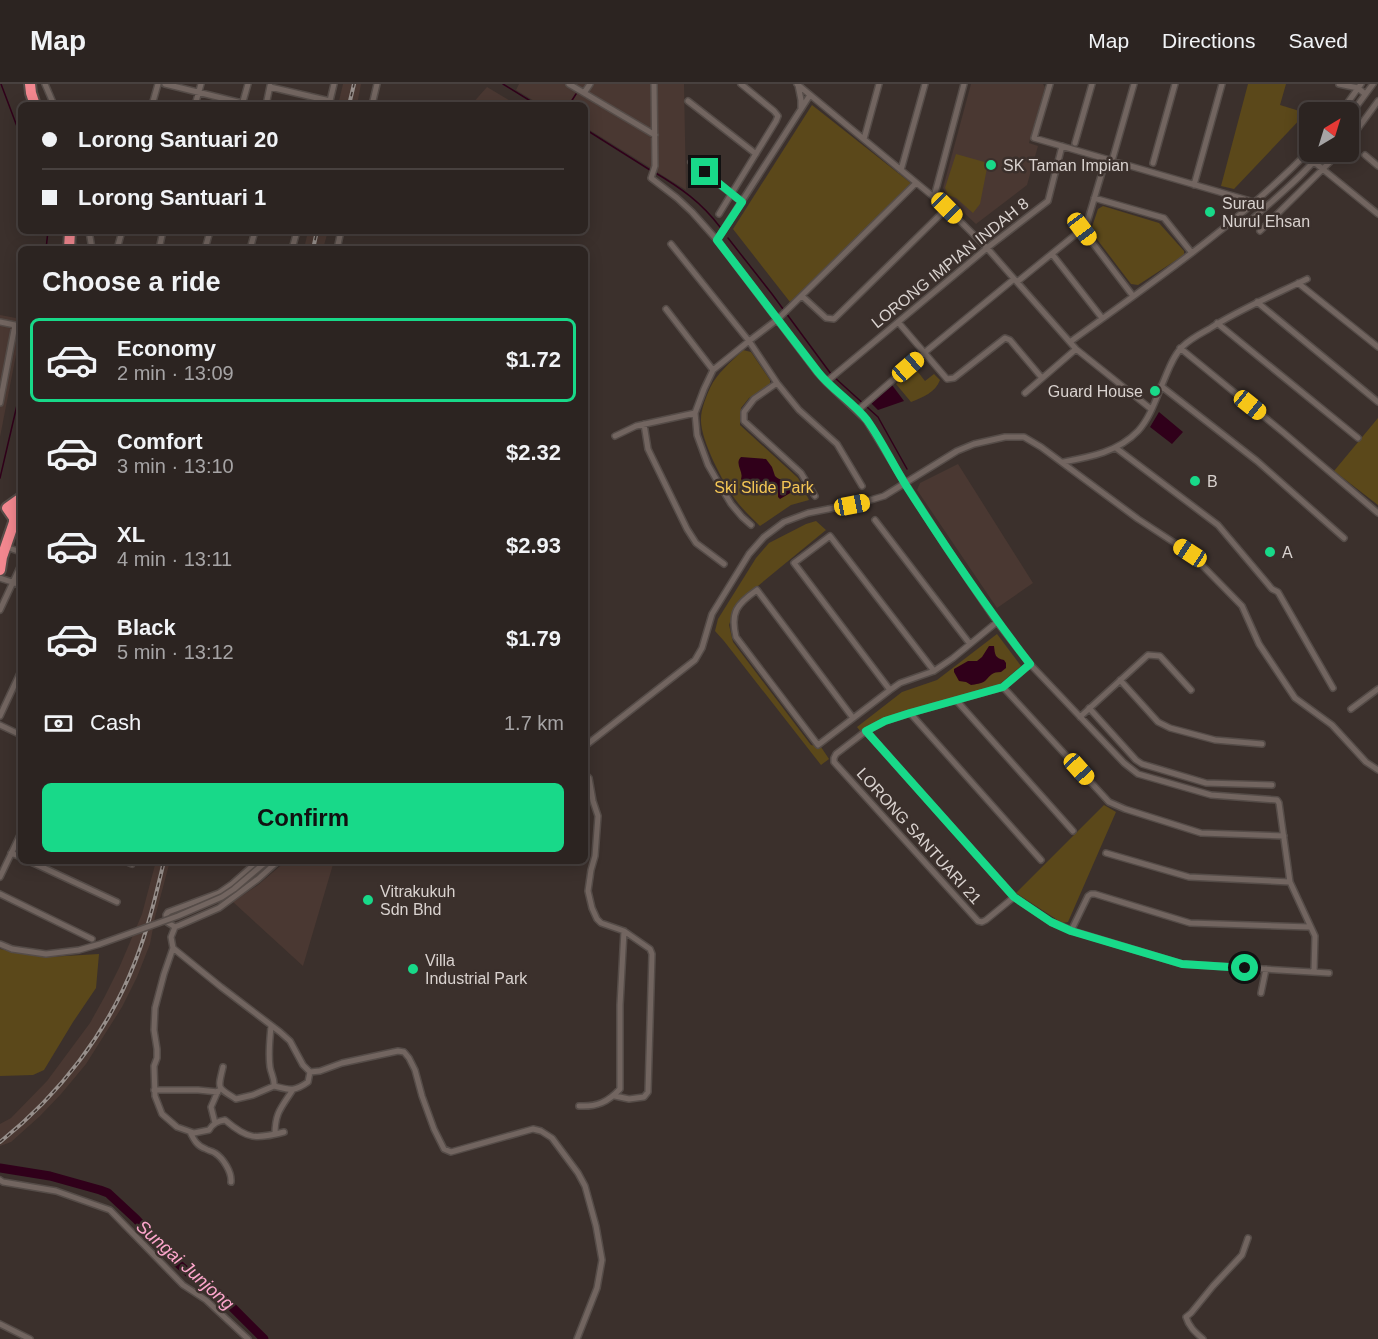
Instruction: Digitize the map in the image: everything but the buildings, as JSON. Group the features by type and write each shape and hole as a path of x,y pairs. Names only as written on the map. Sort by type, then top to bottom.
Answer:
{"highway":[{"path":"28,87 34,102"},
{"path":"0,570 17,550 18,525 14,518 15,507"},
{"path":"0,570 2,557 18,525"}],"street":[{"path":"45,84 53,102"},
{"path":"153,102 158,84"},
{"path":"165,84 236,102"},
{"path":"196,102 201,84"},
{"path":"244,102 248,84"},
{"path":"330,102 334,84"},
{"path":"373,102 377,84"},
{"path":"569,84 655,135"},
{"path":"584,93 590,84"},
{"path":"654,84 655,166 652,176 692,212 717,240 827,381 859,409 904,483 997,622 1030,664 1124,763 1138,774 1211,795 1277,800 1290,882 1315,936 1314,971"},
{"path":"719,214 778,116 741,84"},
{"path":"901,170 925,84"},
{"path":"934,198 964,84"},
{"path":"1050,84 1034,138 1254,202"},
{"path":"1075,143 1092,84"},
{"path":"1112,161 1134,84"},
{"path":"1153,163 1175,84"},
{"path":"1194,185 1222,84"},
{"path":"1339,84 1359,86 1365,94"},
{"path":"1359,102 1373,84"},
{"path":"267,102 271,85 327,102"},
{"path":"798,85 947,208 987,248 1076,349 1151,409"},
{"path":"798,85 801,110"},
{"path":"864,139 877,85"},
{"path":"1348,102 1359,86"},
{"path":"717,240 810,95"},
{"path":"688,101 756,154"},
{"path":"1359,127 1378,101"},
{"name":"LORONG IMPIAN INDAH 8","path":"827,381 987,248 1048,201 1062,146"},
{"path":"1365,155 1378,165"},
{"path":"1070,342 1192,254 1241,214 1299,160"},
{"path":"691,162 742,202"},
{"path":"1249,222 1314,162 1378,214"},
{"path":"1260,231 1330,162"},
{"path":"859,409 924,353 1086,226 1103,169"},
{"path":"751,525 731,504 708,465 697,435 695,413 704,388 713,370 748,340 778,319 916,183"},
{"path":"1094,198 1164,218 1192,254"},
{"path":"802,296 826,318 834,320 947,208"},
{"path":"1082,229 1133,296"},
{"path":"671,244 748,340 777,383 799,410 837,444 862,486"},
{"path":"1052,254 1102,318"},
{"path":"1063,462 1116,448 1139,430 1151,409 1168,369 1180,348 1190,340 1257,302 1307,279"},
{"path":"1298,283 1378,347"},
{"path":"1257,302 1378,402"},
{"path":"666,309 713,370"},
{"path":"770,309 770,325"},
{"path":"0,322 15,325 0,403"},
{"path":"898,322 947,379 954,378 1005,338 1010,340 1042,378"},
{"path":"1217,323 1358,438"},
{"path":"770,325 776,324 786,329"},
{"path":"1180,348 1378,513"},
{"path":"1025,393 1076,349"},
{"path":"777,383 754,399 744,412 744,421 801,473 815,496"},
{"path":"1161,386 1257,461 1344,538"},
{"path":"615,436 627,429 644,424 695,413"},
{"path":"644,424 648,449 687,529 696,543 723,564"},
{"path":"588,744 695,660 702,648 712,614 749,554 764,537 783,522 808,513 884,496 957,451 974,444 1005,437 1024,437 1063,462 1138,519 1190,553 1242,606 1260,644 1295,698 1332,725 1366,762 1378,770"},
{"path":"1116,448 1218,525 1272,589 1278,592 1333,688"},
{"path":"875,520 970,644"},
{"path":"890,690 794,563 830,536 934,671"},
{"path":"0,610 18,571"},
{"path":"0,578 18,584"},
{"path":"854,718 757,590 745,599 735,610 733,624 736,637 818,745 854,718 890,690 900,683 934,671 997,622"},
{"path":"1080,717 1148,655 1160,656 1191,690"},
{"path":"1030,664 1003,687 885,721 866,731 1014,897 1051,922 1071,931 1182,964 1329,973"},
{"path":"1120,680 1158,722 1164,725 1215,740 1262,744"},
{"path":"0,716 18,683"},
{"path":"1003,687 1109,802 1201,833 1284,836"},
{"path":"1351,709 1378,689"},
{"path":"956,700 1073,831"},
{"path":"1089,708 1142,764 1206,783 1272,784"},
{"path":"910,713 1041,860"},
{"path":"0,725 18,734"},
{"name":"LORONG SANTUARI 21","path":"866,731 836,754 834,762 978,921 986,920 1014,897"},
{"path":"588,777 598,816 595,856 589,881 589,898 597,919 601,923 624,931 650,949 652,954 648,1092 645,1097 629,1099 615,1096"},
{"path":"0,877 18,839"},
{"path":"11,853 18,856"},
{"path":"1106,853 1189,877 1290,882"},
{"path":"35,864 117,902"},
{"path":"175,927 166,922 168,912 219,893 255,864"},
{"path":"0,944 12,949 46,954 79,950 178,916 222,897 263,864"},
{"path":"275,864 219,908 175,927 171,937 173,948 155,1008 154,1030 157,1058 154,1066 154,1090 162,1114 177,1127 190,1132 209,1130 215,1123 225,1120 238,1131 255,1137 285,1132"},
{"path":"0,894 92,939"},
{"path":"1071,931 1090,894 1190,922 1310,927"},
{"path":"579,1106 590,1107 602,1104 615,1096 620,1089 620,1005 624,931"},
{"path":"173,948 290,1041 303,1065 310,1072"},
{"path":"1262,993 1266,969"},
{"path":"271,1026 269,1055 274,1086"},
{"path":"310,1072 398,1051 404,1052 415,1070 434,1129 444,1149 451,1152 533,1129 552,1138 585,1186 602,1260 597,1288 577,1339"},
{"path":"215,1123 211,1107 219,1090 223,1067"},
{"path":"154,1090 219,1090 236,1099 274,1086 292,1091 299,1089 308,1083 310,1072"},
{"path":"275,1134 275,1120 292,1091"},
{"path":"190,1132 194,1142 214,1152 224,1163 232,1174 231,1182"},
{"path":"0,1180 56,1191 110,1210 183,1285 206,1300 248,1339"},
{"path":"1203,1339 1188,1323 1186,1317 1242,1255 1248,1238"},
{"path":"0,1324 30,1339"}],"shaded area":[{"path":"343,84 361,84 358,102 339,102"},
{"path":"519,84 684,84 686,190 588,129 588,102 536,102 516,90"},
{"name":"SK Taman Impian","path":"971,84 1043,84 1045,87 1029,143 1038,146 1027,185 976,224 953,206 952,202 944,199 947,196 943,188"},
{"path":"487,87 512,102 474,102"},
{"path":"307,234 327,234 324,246 305,246"},
{"path":"0,315 18,318 18,344 0,437"},
{"path":"892,385 904,401 878,410 871,403"},
{"path":"1159,412 1183,432 1172,444 1150,427"},
{"path":"741,457 766,459 775,476 794,483 794,490 780,499 778,487 769,484 763,485 756,493 746,492 739,465"},
{"path":"958,464 1033,583 997,608 917,490 920,483"},
{"path":"989,646 994,646 996,656 1004,660 1006,668 980,683 971,685 959,681 954,669 968,661 977,661"},
{"path":"155,864 169,864 150,944 122,1007 86,1064 61,1094 11,1142 0,1146 0,1124 11,1118 47,1081 90,1023 119,968 142,914"},
{"path":"282,864 333,864 303,966 233,902"}],"green space":[{"path":"1248,84 1286,84 1280,105 1299,111 1299,120 1234,189 1221,186"},
{"path":"812,105 912,184 790,302 733,229"},
{"path":"956,154 988,163 980,204 973,213 956,198 948,195 945,188"},
{"path":"1103,206 1159,223 1184,251 1184,255 1138,285 1131,284 1093,234 1092,227 1098,209"},
{"name":"Ski Slide Park","path":"743,350 751,352 770,380 770,385 749,398 741,408 740,425 798,478 809,500 791,505 760,526 738,503 724,483 704,438 701,419 705,399 713,383"},
{"path":"914,367 925,381 934,374 940,380 932,391 911,402 896,384"},
{"path":"1378,418 1378,505 1334,471"},
{"path":"816,521 826,530 736,604 729,625 733,642 811,745 821,747 829,759 821,765 715,631 718,619 756,558 769,543"},
{"path":"997,634 1021,666 1000,684 903,713 861,732 857,727 902,692 937,680"},
{"path":"1104,805 1116,812 1068,922 1062,923 1016,893"},
{"path":"0,949 49,957 99,954 96,988 44,1070 33,1075 0,1076"}],"waterway":[{"path":"1,84 18,129"},
{"path":"503,84 532,102"},
{"path":"571,102 576,94"},
{"path":"588,131 650,170"},
{"path":"654,172 690,196 720,227"},
{"path":"46,246 48,234"},
{"path":"728,238 831,374"},
{"path":"834,377 878,417 907,469"},
{"path":"0,478 18,401"},
{"name":"Sungai Junjong","path":"0,1168 50,1176 108,1193 174,1260 219,1294 264,1339"}],"railway":[{"path":"350,102 354,84"},
{"path":"314,246 316,234"},
{"path":"0,1142 22,1124 62,1083 80,1061 111,1013 140,950 163,864"}],"place":[{"name":"SK Taman Impian","path":"991,165"},
{"name":"Surau Nurul Ehsan","path":"1210,212"},
{"name":"Guard House","path":"1155,391"},
{"name":"B","path":"1195,481"},
{"name":"A","path":"1270,552"},
{"name":"Vitrakukuh Sdn Bhd","path":"368,900"},
{"name":"Villa Industrial Park","path":"413,969"}],"route":[{"path":"705,172 742,202 717,240 826,382 866,420 948,550 997,622 1030,664 1003,687 885,721 866,731 1014,897 1028,908 1071,931 1182,964 1245,968"}]}
